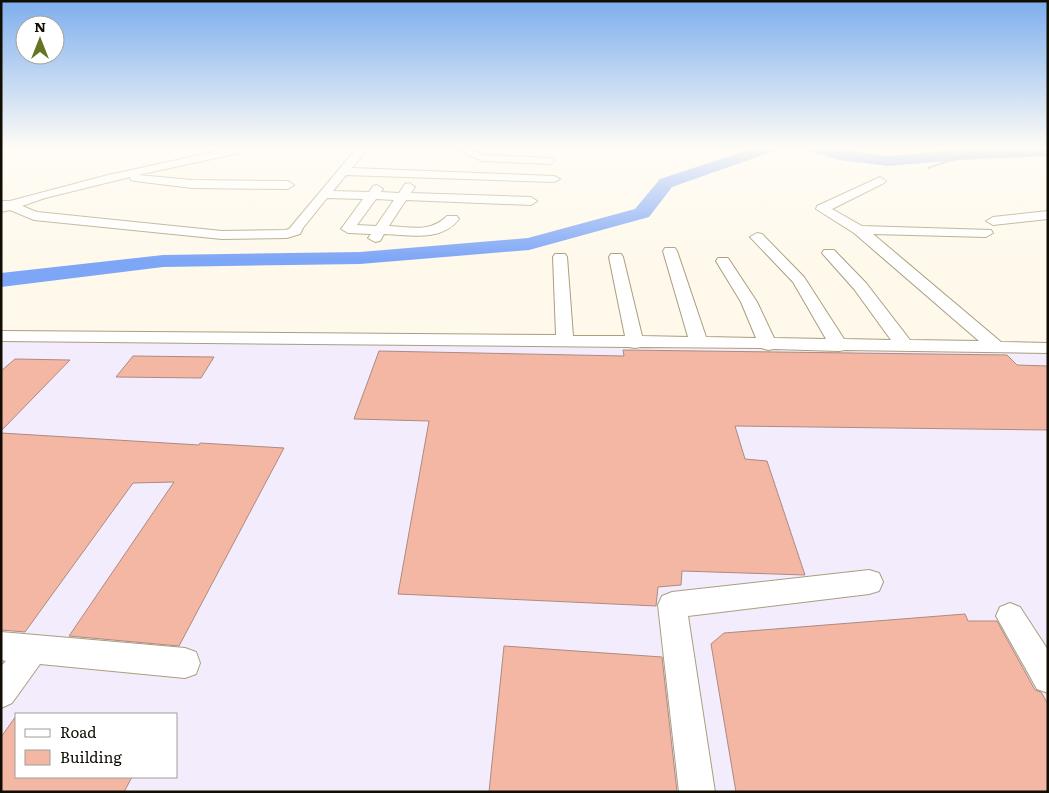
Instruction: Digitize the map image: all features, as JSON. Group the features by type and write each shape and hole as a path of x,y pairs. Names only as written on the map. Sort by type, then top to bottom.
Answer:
{"street":[{"path":"4,206 77,186"},
{"path":"4,206 34,216 222,236 263,236 293,232 330,186"},
{"path":"379,186 348,229 437,230 452,220"},
{"path":"373,242 410,186"},
{"path":"416,231 440,186"},
{"path":"467,200 472,186"},
{"path":"869,186 822,208 859,230 996,348"},
{"path":"324,194 403,197 437,193 467,200 531,201"},
{"path":"993,221 1048,216"},
{"path":"859,230 986,233"},
{"path":"758,237 799,280 839,346"},
{"path":"670,251 699,342"},
{"path":"830,253 860,286 904,346"},
{"path":"560,257 565,342"},
{"path":"616,257 635,343"},
{"path":"723,261 748,302 768,345"},
{"path":"1,336 635,343 699,342 768,345 1048,348"},
{"path":"697,792 672,605 869,582"},
{"path":"1010,616 1048,678"},
{"path":"1,646 184,663"},
{"path":"1,692 34,648"}],"shaded area":[{"path":"1,340 1048,353 1048,792 1,792"}],"building":[{"path":"623,350 1007,355 1017,365 1048,366 1048,430 735,426 745,459 767,461 805,575 682,571 681,585 658,587 656,606 398,594 429,421 354,419 379,351 624,356"},
{"path":"133,356 214,357 201,378 116,377"},
{"path":"15,359 70,360 1,431 1,371"},
{"path":"1,433 199,445 200,443 284,448 179,646 69,636 174,482 133,483 25,632 1,630"},
{"path":"965,614 968,621 997,621 1035,690 1041,692 1048,704 1048,792 736,792 711,644 724,633"},
{"path":"504,646 662,657 677,792 489,792"},
{"path":"15,717 15,778 131,778 124,792 1,792 1,737"}],"waterway":[{"path":"1,280 163,261 360,258 529,244 642,213 664,186"}]}
